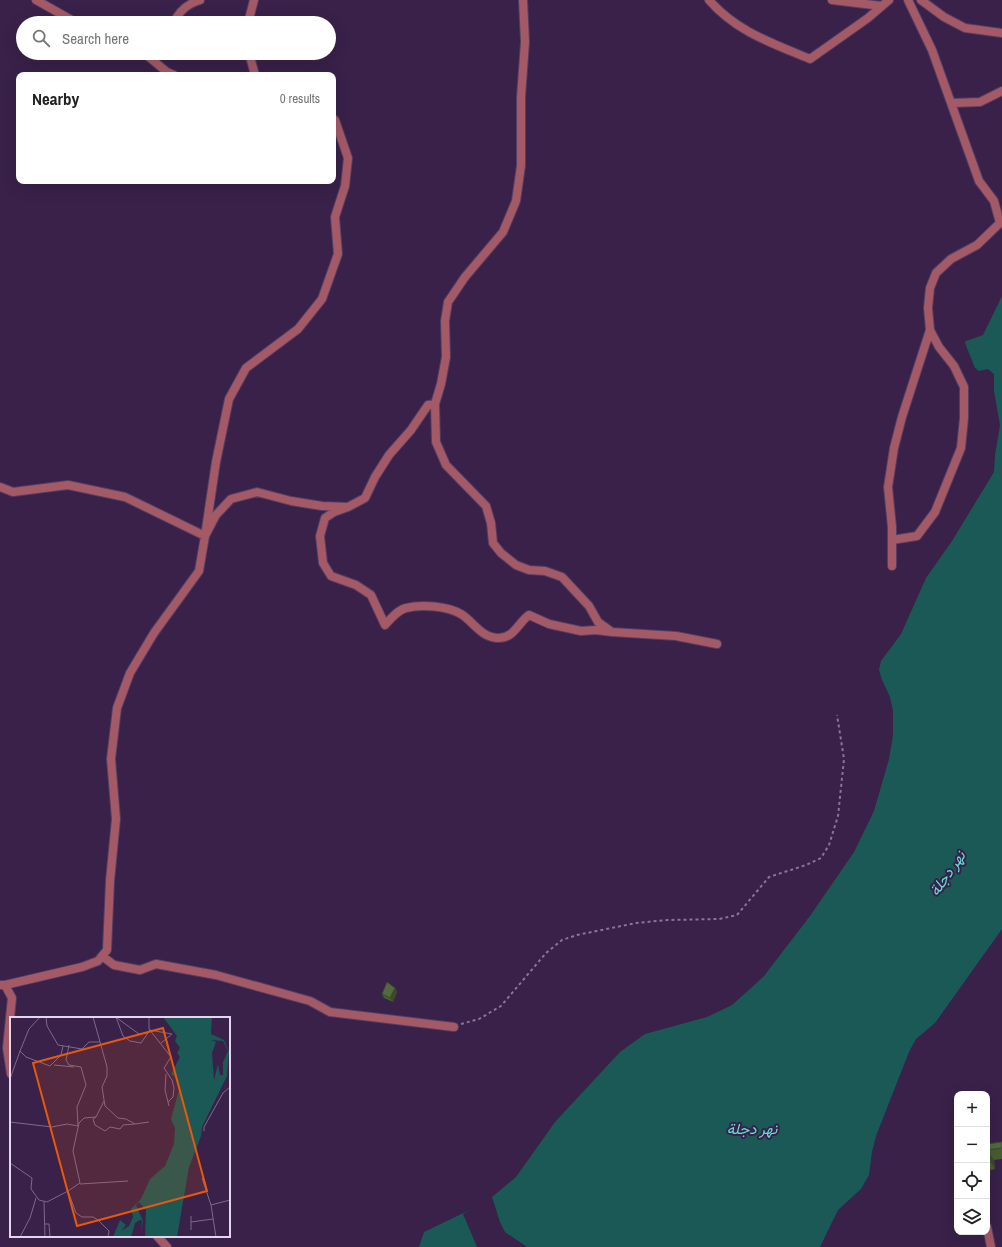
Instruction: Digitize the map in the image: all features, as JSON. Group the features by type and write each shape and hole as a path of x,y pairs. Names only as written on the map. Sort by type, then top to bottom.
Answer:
{"street":[{"path":"36,0 65,16"},
{"path":"178,16 181,10 190,3 200,0"},
{"path":"250,16 254,0"},
{"path":"523,0 525,42 521,97 521,166 516,201 503,232 465,277 448,302 445,321 446,357 441,384 435,404 436,442 446,465 486,506 491,523 493,543 501,553 516,565 529,570 545,571 562,577 589,606 598,622 612,632"},
{"path":"709,0 723,15 738,26 810,59 868,18 885,3"},
{"path":"832,0 885,3"},
{"path":"892,540 917,536 935,512 961,448 964,387 954,366 939,347 930,330 928,308 930,288 936,273 951,259 977,246 1000,223 994,201 979,180 932,50 908,0"},
{"path":"921,0 944,17 965,28 1002,33"},
{"path":"152,60 167,72"},
{"path":"251,60 254,72"},
{"path":"952,103 980,102 1002,91"},
{"path":"10,1017 12,998 2,985 82,967 98,960 107,950 110,881 116,819 111,759 117,708 134,666 154,633 200,571 216,462 229,399 246,368 298,329 322,299 338,254 335,217 345,186 348,158 336,123"},
{"path":"892,566 892,540 888,488 894,448 902,417 930,330"},
{"path":"435,404 428,405 411,430 389,455 364,498 348,507 334,512 325,518 320,536 323,563 331,576 356,585 371,595 385,624 395,614 406,608 427,607 447,609 461,614 485,635 499,638 513,634 523,620 529,615 549,624 581,631 596,630 676,636 718,644"},
{"path":"0,487 13,492 68,485 125,497 206,536"},
{"path":"206,536 216,515 231,499 257,492 291,501 322,506 348,507"},
{"path":"102,956 114,965 140,970 156,964 216,974 310,1001 330,1012 454,1027"},
{"path":"10,1018 7,1048 10,1068"},
{"path":"989,1235 991,1247"},
{"path":"158,1237 167,1247"}],"path":[{"path":"454,1027 479,1019 501,1006 546,953 562,940 577,935 636,923 667,920 720,919 737,915 769,877 806,865 821,858 828,845 838,816 844,759 837,715"}],"water":[{"name":"نهر دجلة","path":"1002,296 1002,929 935,1023 916,1039 909,1052 876,1136 869,1175 861,1189 838,1210 820,1247 419,1247 424,1232 478,1206 492,1197 516,1177 555,1122 620,1052 645,1034 707,1017 732,1005 750,989 764,976 810,916 854,852 874,811 889,759 893,735 893,711 890,697 879,670 881,661 901,634 926,578 952,541 994,472 1000,425 994,391 994,374 988,369 979,371 975,368 965,343 966,341 983,335"}],"pier":[{"path":"492,1197 500,1222 505,1232 527,1247 477,1247 463,1214"}],"building":[{"path":"387,982 395,988 390,998 382,994"},
{"path":"1002,1142 1002,1148 990,1150 990,1144"}]}
